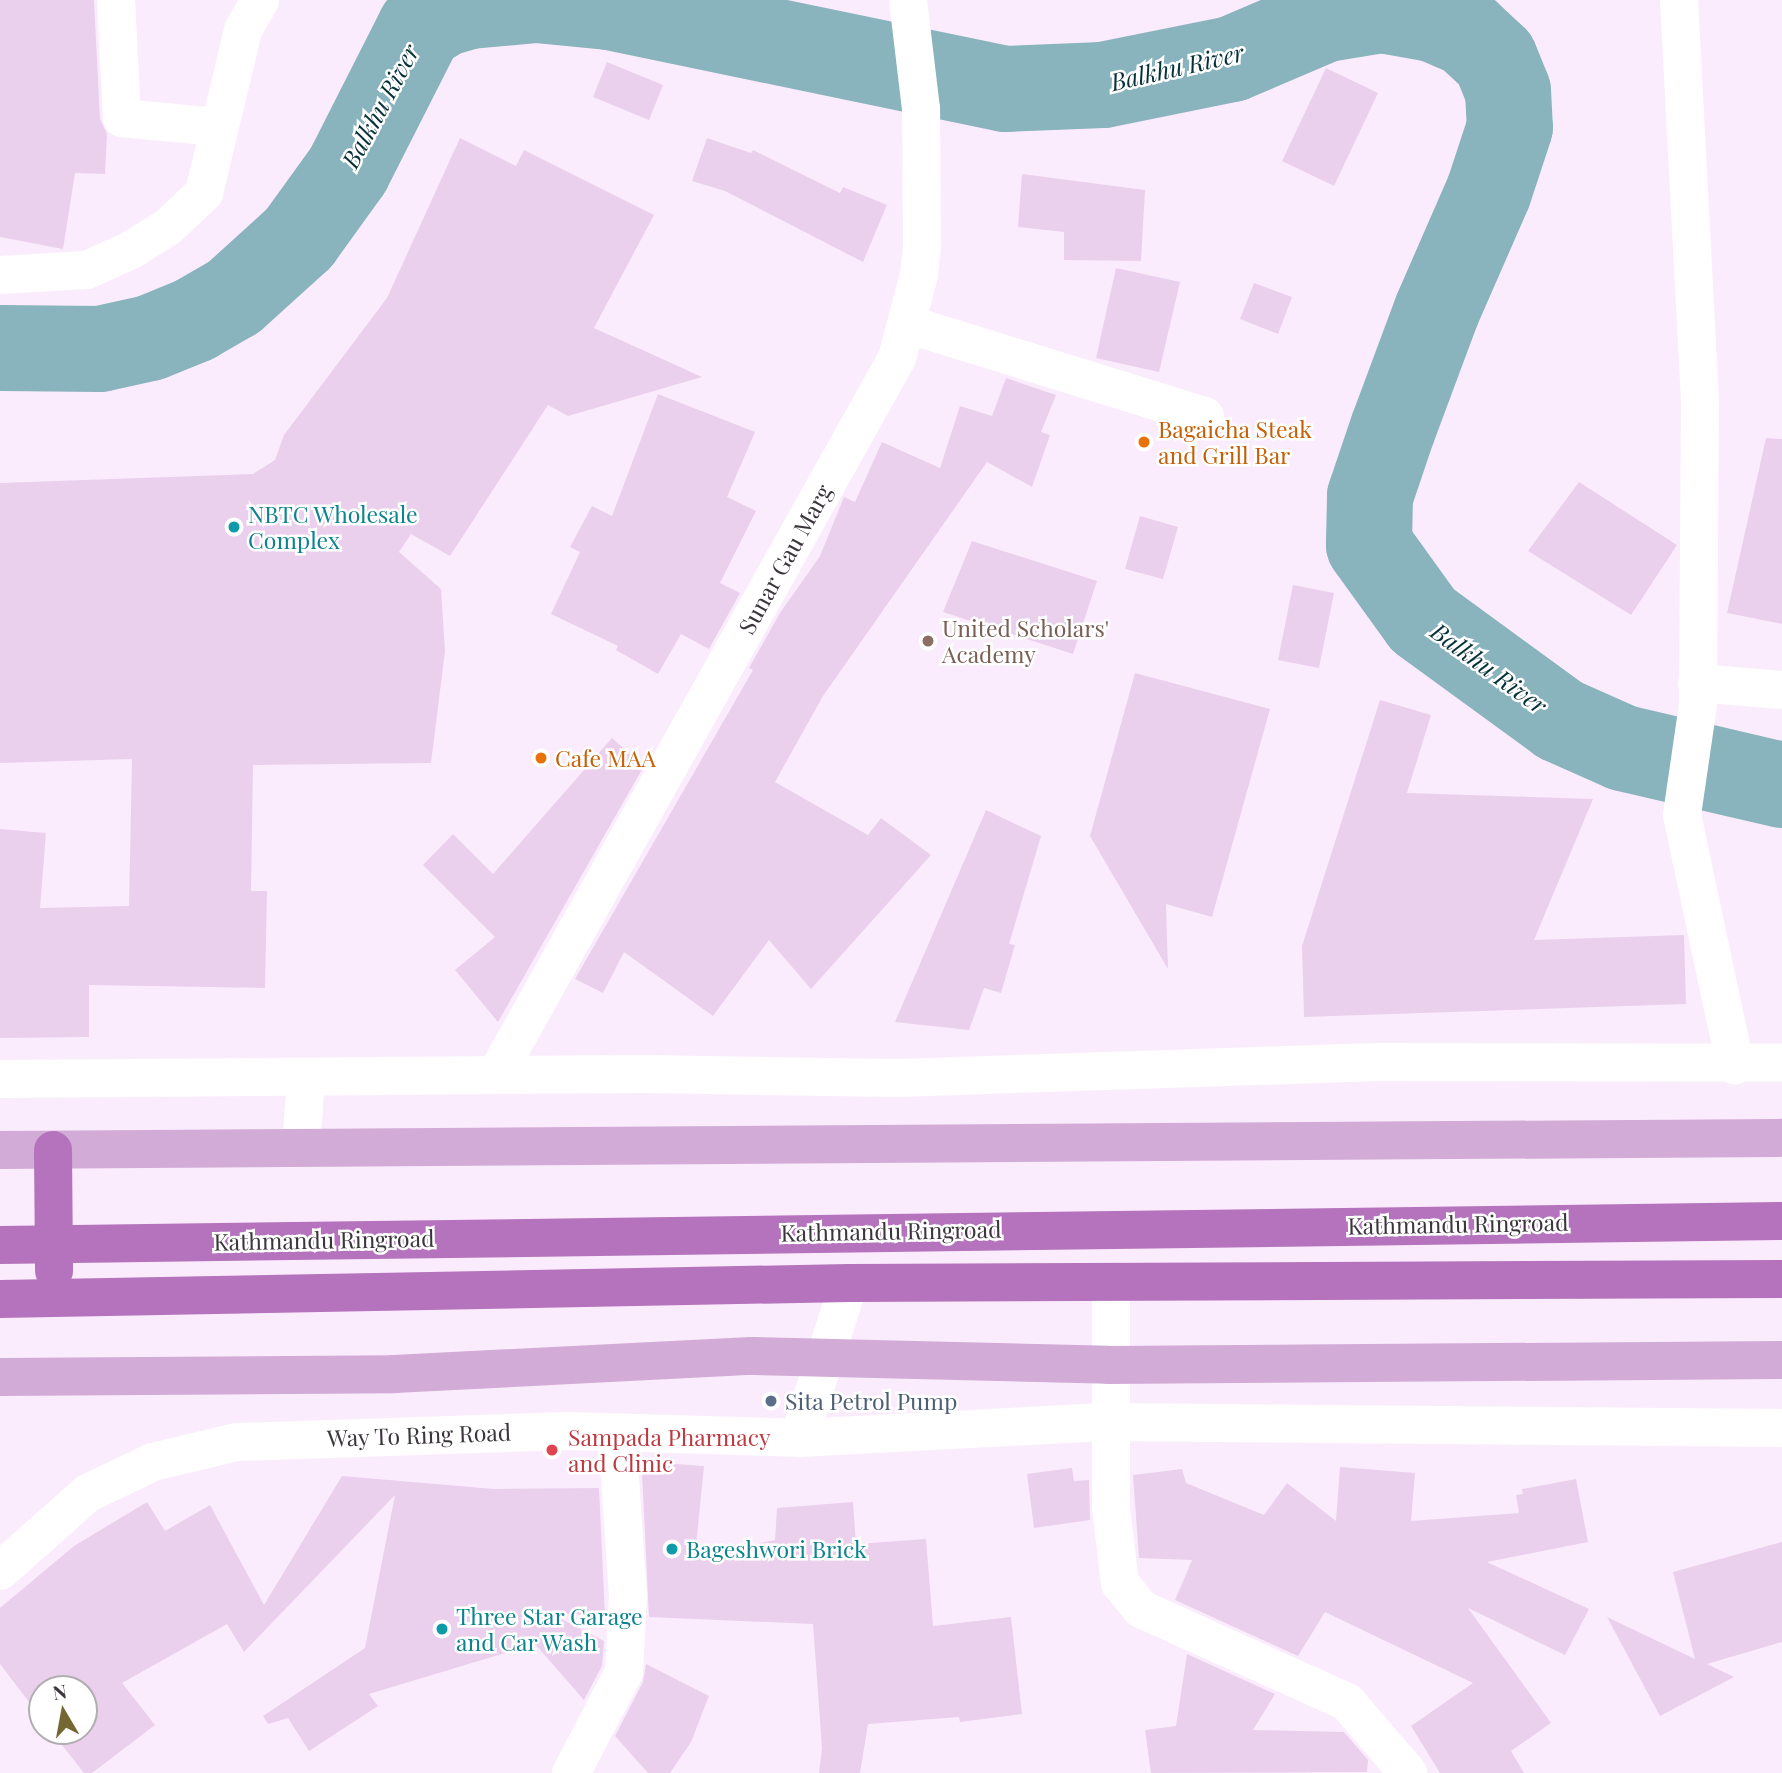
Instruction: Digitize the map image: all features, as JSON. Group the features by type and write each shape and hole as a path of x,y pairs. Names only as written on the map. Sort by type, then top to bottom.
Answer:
{"highway":[{"path":"53,1150 54,1298"},
{"name":"Kathmandu Ringroad","path":"0,1245 1782,1221"},
{"path":"0,1299 849,1283 1111,1285 1782,1279"}],"main road":[{"path":"0,1150 1782,1138"},
{"path":"0,1377 394,1374 825,1356 1108,1365 1782,1360"}],"street":[{"path":"116,0 122,118 218,127"},
{"path":"0,275 87,270 131,250 168,227 204,193 243,30 260,0"},
{"name":"Sunar Gau Marg","path":"496,1075 891,370 919,275 921,109 908,0"},
{"path":"1679,0 1700,403 1698,694 1682,815 1735,1065"},
{"path":"906,324 1205,416"},
{"path":"1698,694 1782,690"},
{"path":"0,1079 306,1079 496,1075 897,1078 1378,1062 1735,1065 1782,1063"},
{"path":"301,1148 306,1079"},
{"path":"799,1438 849,1283"},
{"path":"1111,1285 1108,1365 1111,1508 1120,1583 1141,1609 1346,1702 1408,1773"},
{"name":"Way To Ring Road","path":"0,1571 88,1493 153,1462 225,1445 487,1432 799,1438 1110,1422 1782,1428"},
{"path":"571,1773 624,1672 628,1596 617,1433"}],"building":[{"path":"0,0 94,0 100,119 107,134 105,174 75,173 63,249 0,237"},
{"path":"607,62 663,85 649,120 593,97"},
{"path":"1326,68 1378,93 1334,186 1282,161"},
{"name":"NBTC Wholesale Complex","path":"460,138 516,166 524,150 654,215 594,328 702,377 568,416 548,405 450,556 411,534 399,552 441,589 445,651 431,763 253,765 251,891 267,891 265,988 89,985 89,1037 0,1038 0,829 46,833 40,908 129,906 132,759 0,763 0,483 253,474 275,460 284,435 387,298"},
{"path":"707,138 751,153 753,150 840,193 843,187 887,205 863,262 725,191 692,181"},
{"path":"1022,174 1145,190 1141,261 1064,260 1064,232 1018,227"},
{"path":"1116,268 1180,282 1159,372 1096,358"},
{"path":"1254,283 1292,297 1278,334 1240,319"},
{"path":"1006,378 1056,395 1041,432 1050,435 1032,487 987,462 823,696 775,782 868,835 881,818 931,855 811,989 769,940 713,1016 624,952 603,993 575,979 753,670 749,668 780,613 820,556 844,497 855,502 882,442 940,468 960,406 992,416"},
{"path":"658,394 755,432 727,497 756,511 720,583 740,593 709,649 681,634 658,674 616,650 618,646 551,614 580,552 570,547 592,506 612,516"},
{"path":"1766,438 1782,439 1782,624 1727,613"},
{"path":"1579,482 1677,545 1631,615 1528,551"},
{"path":"1140,516 1178,527 1163,579 1125,569"},
{"path":"972,541 1097,581 1073,654 943,612"},
{"path":"1293,585 1334,593 1319,668 1278,660"},
{"path":"1135,673 1270,709 1212,917 1166,904 1168,969 1090,836"},
{"path":"1380,700 1431,715 1407,793 1593,799 1534,940 1684,935 1686,1004 1304,1017 1302,946"},
{"path":"612,738 644,766 498,1022 455,970 495,937 423,865 453,834 493,874"},
{"path":"986,810 1041,836 1009,944 1015,945 1001,993 984,988 969,1030 895,1022"},
{"path":"675,1464 704,1466 695,1556 775,1540 777,1508 853,1502 856,1544 926,1539 933,1626 1011,1617 1022,1714 960,1722 959,1717 868,1724 860,1773 819,1773 822,1748 813,1624 649,1617 642,1473"},
{"path":"1340,1467 1415,1473 1411,1521 1519,1513 1516,1495 1523,1494 1522,1489 1576,1479 1588,1542 1487,1562 1589,1609 1565,1655 1468,1608 1551,1723 1511,1751 1524,1773 1440,1773 1411,1726 1473,1683 1325,1612 1298,1656 1175,1600 1192,1560 1139,1558 1133,1475 1182,1469 1186,1483 1264,1515 1287,1483 1336,1521"},
{"path":"1072,1468 1074,1481 1089,1480 1090,1520 1034,1528 1027,1474"},
{"path":"342,1476 494,1489 599,1488 605,1616 550,1613 604,1641 602,1666 584,1700 535,1644 369,1694 378,1706 309,1751 288,1718 268,1724 263,1716 365,1648 395,1495 244,1652 227,1624 122,1683 155,1725 92,1773 84,1773 62,1745 98,1745 98,1675 28,1675 28,1701 0,1664 0,1608 74,1546 147,1502 165,1531 210,1505 264,1605"},
{"path":"1782,1542 1782,1642 1707,1664 1734,1677 1660,1716 1607,1617 1695,1659 1673,1572"},
{"path":"1187,1654 1275,1694 1253,1730 1344,1732 1368,1760 1367,1772 1151,1773 1145,1730 1176,1726"},
{"path":"646,1664 709,1696 691,1742 670,1773 648,1773 615,1736 643,1682"}],"waterway":[{"name":"Balkhu River","path":"0,348 100,349 150,338 194,320 234,297 299,238 348,170 420,28 442,14 470,6 537,0 609,7 1005,89 1103,85 1232,59 1326,19 1381,10 1433,19 1468,34 1495,59 1508,91 1510,127 1489,191 1437,310 1370,496 1369,545 1423,620 1560,720 1623,748 1782,785"}],"place":[{"name":"Bagaicha Steak and Grill Bar","path":"1144,442"},
{"name":"NBTC Wholesale Complex","path":"234,527"},
{"name":"United Scholars' Academy","path":"928,641"},
{"name":"Cafe MAA","path":"541,758"},
{"name":"Sita Petrol Pump","path":"771,1401"},
{"name":"Sampada Pharmacy and Clinic","path":"552,1450"},
{"name":"Bageshwori Brick","path":"672,1549"},
{"name":"Three Star Garage and Car Wash","path":"442,1629"}]}
